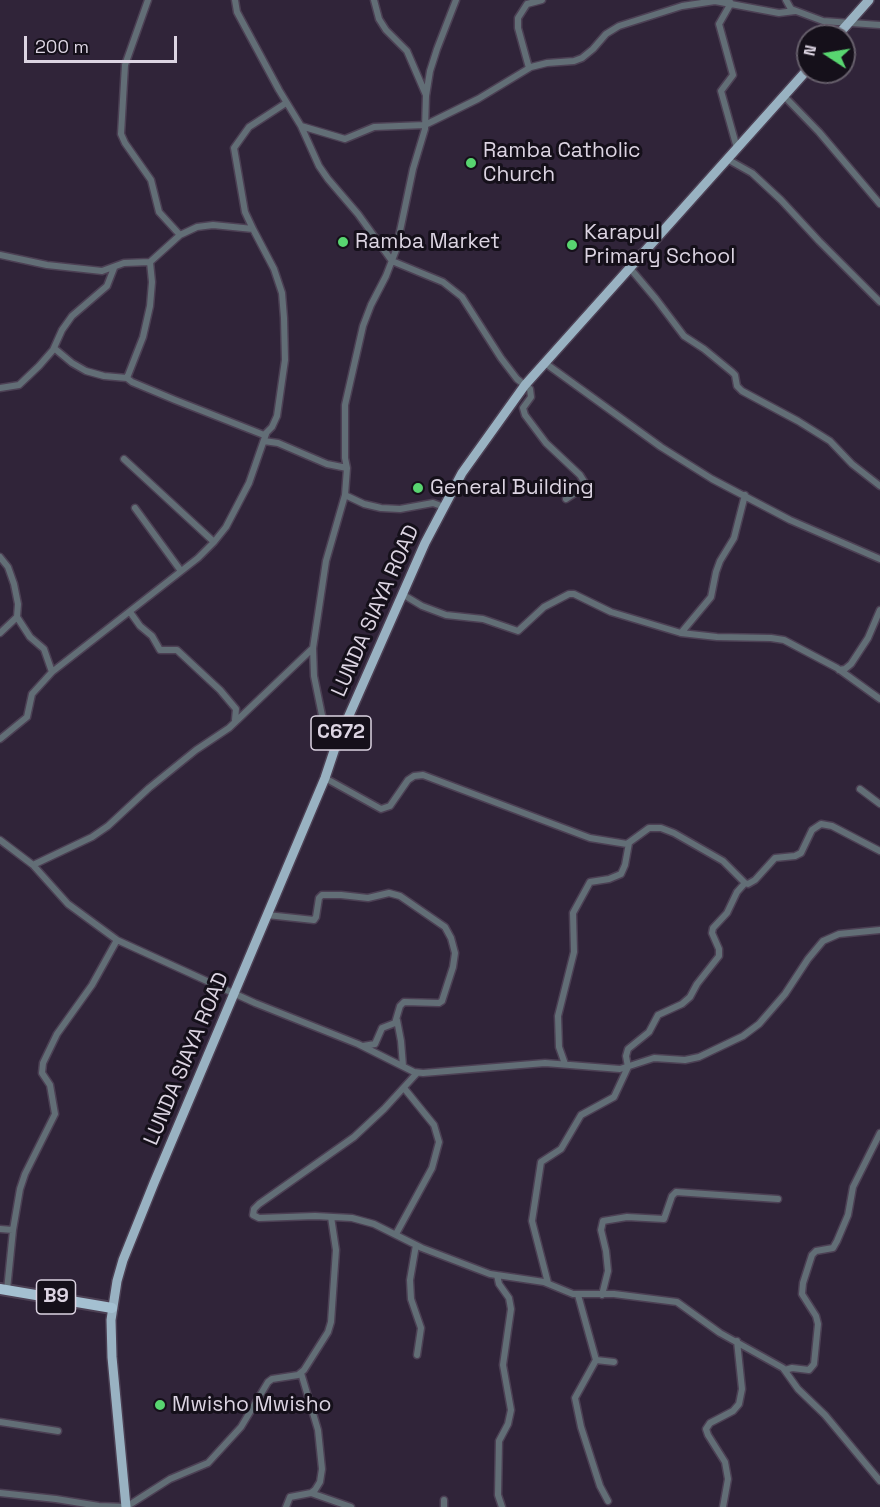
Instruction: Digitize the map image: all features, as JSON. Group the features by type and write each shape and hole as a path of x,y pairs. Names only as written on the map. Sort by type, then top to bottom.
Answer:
{"highway":[{"name":"B9","path":"3,1289 112,1308"}],"main road":[{"path":"847,24 869,0"},
{"name":"LUNDA SIAYA ROAD","path":"126,1507 112,1357 112,1308 117,1281 129,1245 325,778 336,745 402,594 444,507 477,450 525,385 628,267 796,82"}],"street":[{"path":"148,0 125,65 121,134 151,180 159,212 180,235"},
{"path":"235,0 237,12 286,103 301,126 323,172 392,261 443,282 462,297 493,347 513,374 530,389 532,394 523,408 525,415 553,450 584,480 584,487 566,499"},
{"path":"374,0 378,16 386,30 407,51 426,96"},
{"path":"336,745 327,734 324,725 314,676 313,648 326,561 345,495 347,391 366,316 392,261 425,125 426,96 437,49 456,0"},
{"path":"529,68 518,28 518,18 527,4 542,0"},
{"path":"786,0 789,7 795,11 823,21 850,21 880,25"},
{"path":"301,126 345,139 374,127 425,125 478,99 529,68 582,58 612,29 637,19 692,4 730,2 779,13 795,11"},
{"path":"730,2 719,24 733,75 721,91 737,148"},
{"path":"783,96 819,132 880,204"},
{"path":"0,740 27,717 32,694 52,672 130,612 214,542 226,527 241,498 265,437 275,421 285,349 284,307 274,269 245,212 234,148 249,127 286,103"},
{"path":"727,159 752,173 880,302"},
{"path":"0,255 8,255 21,261 97,271 114,268 124,263 150,262 180,235 192,229 208,225 253,229"},
{"path":"127,378 143,337 150,306 152,282 150,262"},
{"path":"628,267 662,306 684,336 732,372 737,386 742,391 830,441 852,464 880,486"},
{"path":"0,388 22,383 54,348 62,330 72,316 107,286 114,268"},
{"path":"54,348 86,371 104,376 127,378 327,464 347,468"},
{"path":"545,363 661,447 712,479 790,520 880,559"},
{"path":"124,459 214,542"},
{"path":"345,495 364,504 381,508 400,509 433,503 444,507"},
{"path":"681,633 714,599 716,572 734,538 745,495"},
{"path":"135,508 181,571"},
{"path":"0,557 8,567 14,584 18,604 17,617 30,637 44,649 52,672"},
{"path":"402,594 422,606 446,615 483,619 518,631 544,607 569,594 574,594 611,612 681,633 717,637 780,639 839,670 880,699"},
{"path":"839,670 851,664 868,638 880,610"},
{"path":"130,612 140,626 152,636 160,650 177,650 236,709 236,720 229,728"},
{"path":"0,633 17,617"},
{"path":"33,865 92,837 108,826 155,783 229,728 313,648"},
{"path":"325,778 370,804 385,809 390,806 408,780 418,775 430,776 590,838 620,844 629,843 649,828 656,827 668,830 723,861 745,883 751,883 774,858 801,854 812,830 820,824 832,826 880,850"},
{"path":"860,789 880,804"},
{"path":"0,840 33,865 68,904 117,940 234,994 361,1046 417,1073 520,1064 565,1064 620,1069 654,1059 681,1060 699,1057 743,1036 769,1014 814,950 823,941 839,934 869,933 880,930"},
{"path":"565,1064 559,1047 558,1016 574,952 573,913 590,882 609,879 621,874 629,843"},
{"path":"548,1283 531,1221 541,1162 561,1149 581,1115 611,1100 628,1067 626,1052 629,1046 649,1032 660,1012 686,1001 719,956 712,933 713,928 727,913 736,892 745,883"},
{"path":"267,915 314,920 319,898 322,895 368,898 389,893 400,896 441,924 450,936 455,953 452,973 442,1001 439,1003 404,1002 400,1006 397,1020 403,1066"},
{"path":"3,1289 19,1195 25,1174 55,1114 50,1085 42,1073 43,1063 57,1034 92,985 117,940"},
{"path":"361,1046 374,1045 382,1028 397,1020"},
{"path":"417,1073 354,1137 269,1196 252,1212 255,1217 330,1217 362,1220 416,1245 497,1275 548,1283 578,1295 623,1295 677,1302 713,1328 785,1370 798,1389 825,1415 880,1481"},
{"path":"396,1234 432,1168 439,1142 434,1125 404,1088"},
{"path":"785,1370 792,1368 808,1370 813,1366 818,1324 815,1313 804,1299 803,1283 812,1255 816,1251 833,1248 837,1241 848,1215 853,1187 880,1132"},
{"path":"602,1295 608,1277 608,1264 601,1230 603,1221 627,1217 664,1219 672,1196 676,1192 778,1199"},
{"path":"0,1493 56,1499 86,1506 126,1507 174,1477 208,1463 241,1426 268,1382 272,1379 301,1373 330,1328 336,1258 330,1217"},
{"path":"0,1229 13,1230"},
{"path":"416,1245 410,1280 411,1299 421,1328 417,1354"},
{"path":"497,1275 499,1284 509,1298 511,1309 503,1365 511,1410 508,1424 499,1441 498,1495 502,1507"},
{"path":"578,1295 596,1360 575,1398 584,1437 600,1486 608,1501"},
{"path":"723,1507 728,1479 725,1462 706,1429 710,1423 733,1411 740,1404 742,1389 737,1341"},
{"path":"596,1360 614,1362"},
{"path":"301,1373 318,1430 321,1454 321,1476 311,1493"},
{"path":"0,1422 58,1431"},
{"path":"286,1507 288,1499 293,1495 311,1493 351,1507"}],"place":[{"name":"Ramba Catholic Church","path":"471,163"},
{"name":"Ramba Market","path":"343,242"},
{"name":"Karapul Primary School","path":"572,245"},
{"name":"General Building","path":"418,488"},
{"name":"Mwisho Mwisho","path":"160,1405"}]}
